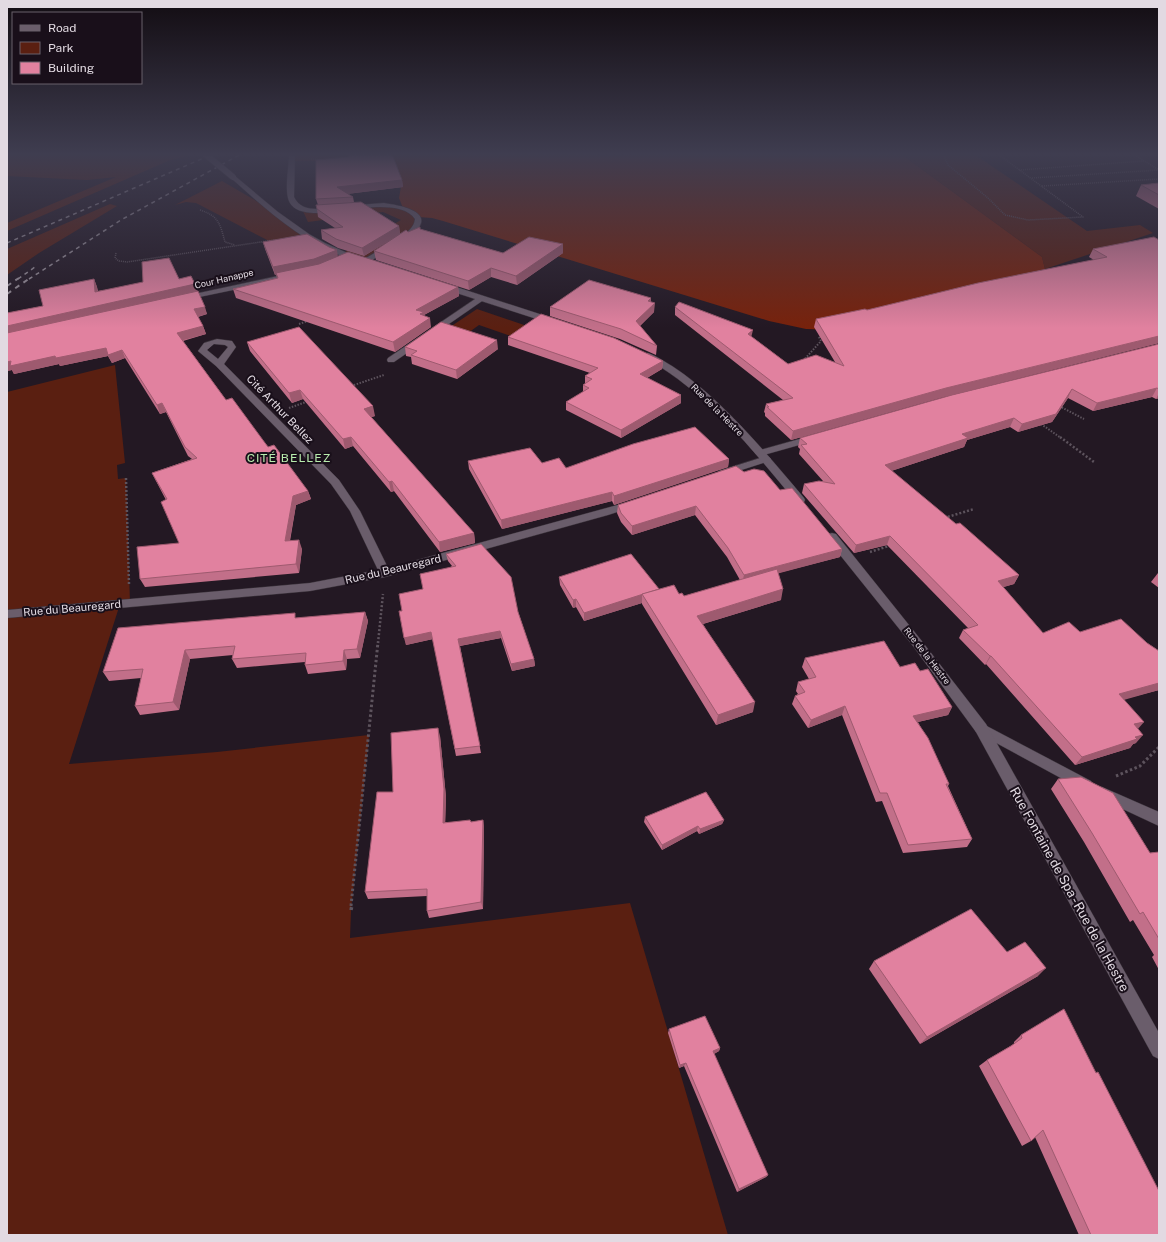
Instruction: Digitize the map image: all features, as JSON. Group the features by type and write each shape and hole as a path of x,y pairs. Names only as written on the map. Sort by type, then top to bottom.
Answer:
{"street":[{"path":"273,212 310,238 334,251 379,266"},
{"path":"365,261 415,230 418,226 418,217 412,212"},
{"path":"337,261 350,256"},
{"name":"Cour Hanappe","path":"178,300 303,272"},
{"path":"437,284 560,324"},
{"path":"391,360 481,299"},
{"name":"Rue de la Hestre","path":"638,352 662,363 693,385 711,401 763,456 805,506"},
{"name":"Cité Arthur Bellez","path":"219,364 335,482 355,511 385,573"},
{"path":"714,476 763,456 826,434"},
{"name":"Rue du Beauregard","path":"7,614 310,587 385,573 604,513 641,501"},
{"name":"Rue de la Hestre","path":"824,529 849,558 949,684 981,728"},
{"path":"981,728 1081,783 1159,820"},
{"name":"Rue Fontaine de Spa - Rue de la Hestre","path":"981,728 1159,1050"}],"path":[{"path":"206,212 215,215 219,219 225,242 237,246"},
{"path":"1002,212 1005,215 1028,220 1083,217 1076,212"},
{"path":"116,253 115,258 119,261 127,262 270,241 310,238"},
{"path":"299,324 314,319"},
{"path":"800,365 821,341 819,337"},
{"path":"349,387 385,374 391,360"},
{"path":"269,415 313,400"},
{"path":"1056,404 1084,419"},
{"path":"1037,420 1094,462"},
{"path":"126,478 130,603"},
{"path":"941,519 974,509"},
{"path":"849,558 899,543"},
{"path":"351,910 385,573"},
{"path":"1081,783 1135,770 1145,764 1159,747"}],"green space":[{"path":"33,212 51,212 7,231 7,223"},
{"path":"92,212 107,212 39,253 7,275 7,249"},
{"path":"213,212 274,212 310,238 269,241"},
{"path":"303,212 412,212 418,226 365,261 341,254 401,220 383,212 308,222"},
{"path":"980,212 1059,212 1087,231 1140,225 1153,233 1045,269 1042,257"},
{"path":"477,309 527,326 511,336 479,325 468,333 450,327"},
{"path":"115,365 125,463 117,465 118,479 126,478 130,603 120,604 69,764 217,752 369,735 351,910 350,938 630,903 728,1235 7,1235 7,392"}],"shaded area":[{"path":"410,212 980,212 1042,257 1045,269 1028,276 839,330 806,329 769,321 443,221 432,218 418,217"}],"building":[{"path":"321,212 377,212 399,226 362,248 336,239 321,230 343,227"},
{"path":"420,227 420,229 503,253 529,237 563,244 516,276 491,268 468,281 374,251 406,230 408,232"},
{"path":"307,234 337,250 314,259 273,267 263,242"},
{"path":"1154,237 1159,240 1159,336 946,388 793,431 767,407 769,407 766,404 793,398 675,307 679,302 753,330 748,334 788,364 816,355 844,366 816,319 865,309 867,310 978,283 1107,257 1093,249"},
{"path":"348,252 458,287 416,310 424,312 420,314 430,318 393,342 233,289 278,278 276,273 319,264"},
{"path":"169,258 179,279 191,276 195,284 7,326 7,313 43,306 39,290 94,279 95,292 143,282 142,262"},
{"path":"589,280 651,298 648,301 655,303 636,321 657,346 621,329 550,307"},
{"path":"198,291 205,307 194,309 203,326 177,333 226,400 232,398 268,447 274,445 308,491 293,496 285,541 299,540 296,564 140,579 137,547 179,543 161,502 167,499 152,473 197,458 185,447 162,403 157,405 122,350 108,355 106,348 56,358 55,356 10,366 11,361 7,362 7,333"},
{"path":"541,314 614,338 663,361 640,374 681,395 621,430 566,402 589,388 583,385 592,379 585,376 598,368 508,337"},
{"path":"441,322 497,340 456,370 411,355 417,351 405,347"},
{"path":"299,327 373,406 364,409 474,533 439,542 392,481 389,482 351,437 343,439 300,390 289,393 247,342"},
{"path":"1159,344 1159,389 1157,388 1097,403 1072,389 1056,414 1022,424 1014,418 962,434 968,438 885,465 956,524 960,523 1019,575 998,581 1043,633 1069,622 1080,632 1121,619 1147,643 1159,651 1159,683 1119,694 1144,722 1134,724 1143,735 1135,737 1137,739 1082,757 991,656 963,630 978,625 890,536 856,545 804,484 819,481 835,484 801,445 807,444 800,438 952,395"},
{"path":"695,427 729,459 614,496 612,492 501,520 468,461 530,448 542,463 559,458 566,468 633,444"},
{"path":"736,466 744,472 754,469 764,471 780,490 792,488 842,549 744,575 728,548 696,506 632,526 621,513 618,505"},
{"path":"481,544 511,577 518,612 534,659 511,664 500,631 458,639 480,746 455,749 431,632 404,638 399,611 402,611 399,594 423,589 420,574 456,566 446,554"},
{"path":"631,554 659,589 584,613 576,599 573,600 559,577"},
{"path":"777,569 783,589 697,616 755,702 718,715 642,594 674,585 679,594 682,593 684,596"},
{"path":"365,612 357,649 344,650 343,661 305,665 306,653 232,659 235,646 185,650 173,702 135,706 143,669 103,672 118,628 295,613 295,618"},
{"path":"884,641 900,667 915,663 920,671 928,669 952,707 913,716 928,738 949,784 946,784 972,839 908,845 887,793 880,793 845,706 811,720 795,696 805,692 798,682 816,677 805,658"},
{"path":"438,728 444,789 443,823 483,820 481,902 427,911 427,889 365,892 377,792 393,792 391,733"},
{"path":"1081,777 1113,793 1150,853 1159,852 1159,939 1143,912 1140,914 1058,779"},
{"path":"706,792 724,820 700,829 698,826 662,845 645,817"},
{"path":"971,909 1007,952 1025,942 1046,968 927,1037 874,961"},
{"path":"1064,1009 1096,1073 1098,1072 1159,1191 1159,1235 1091,1235 1043,1130 1031,1141 987,1060 1022,1038 1021,1035"},
{"path":"705,1016 720,1048 713,1051 768,1175 739,1189 686,1063 680,1065 669,1029"}],"railway":[{"path":"7,243 79,212"},
{"path":"29,279 136,212"},
{"path":"18,279 35,267"},
{"path":"7,286 19,278"},
{"path":"7,294 30,278"}],"district":[{"name":"CITÉ BELLEZ","path":"289,458"}]}
